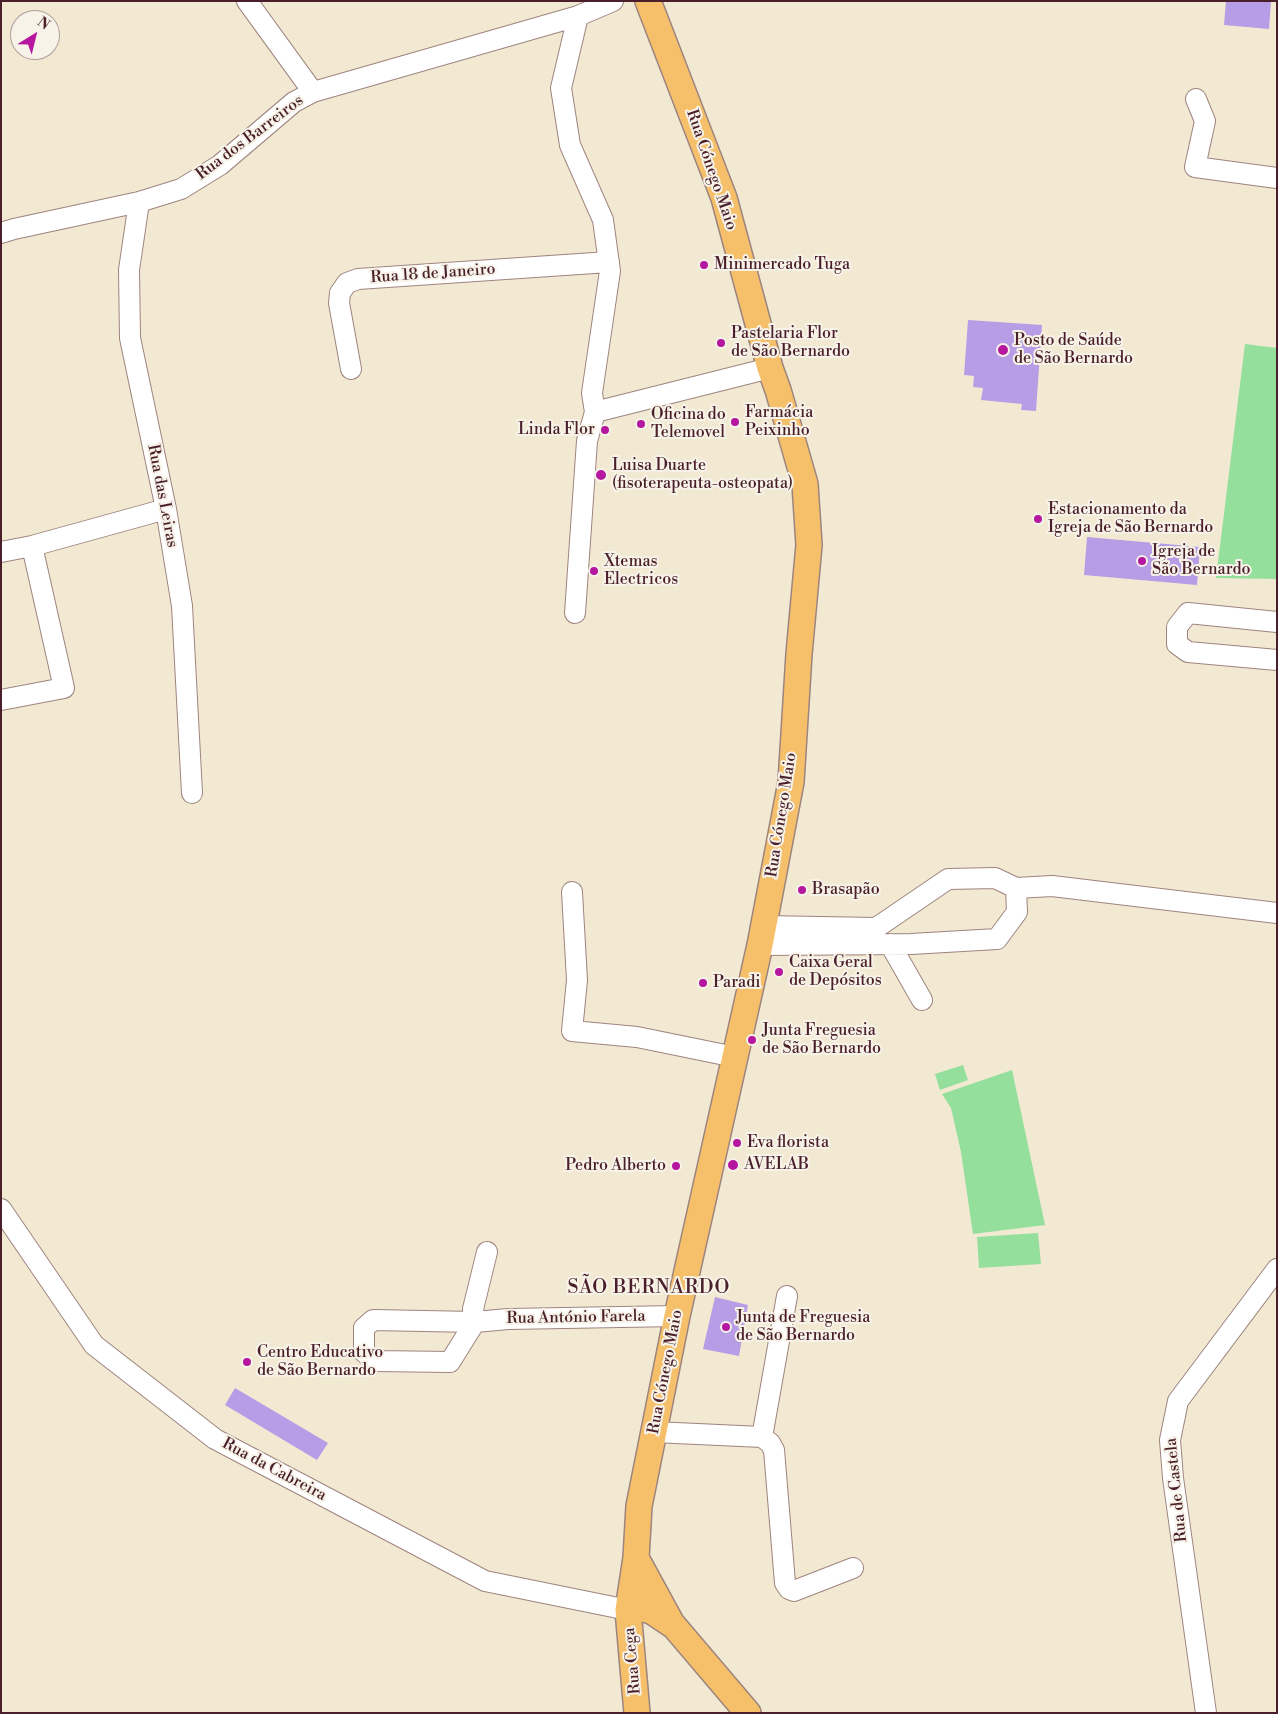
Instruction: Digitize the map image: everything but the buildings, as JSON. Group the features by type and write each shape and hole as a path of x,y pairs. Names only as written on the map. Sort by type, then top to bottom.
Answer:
{"main road":[{"name":"Rua Cónego Maio","path":"628,1610 636,1558 639,1506 677,1316 762,935 791,782 799,654 809,545 805,484 770,368 724,198 648,1"},
{"path":"636,1558 674,1626 748,1713"},
{"path":"628,1610 645,1609 674,1626"},
{"name":"Rua Cega","path":"628,1610 637,1713"}],"street":[{"path":"246,1 313,92"},
{"name":"Rua dos Barreiros","path":"1,233 14,228 139,202 181,189 220,165 294,102 313,92 578,16 613,1"},
{"path":"575,613 587,441 595,412 592,392 610,271 603,220 570,146 561,88 578,16"},
{"path":"1196,99 1205,121 1195,167 1277,178"},
{"name":"Rua das Leiras","path":"139,202 129,270 130,338 166,509 182,606 192,793"},
{"name":"Rua 18 de Janeiro","path":"351,369 339,303 340,293 347,284 358,279 609,262"},
{"path":"595,412 770,368"},
{"path":"1,552 32,546 166,509"},
{"path":"1,700 64,688 32,546"},
{"path":"1277,622 1188,613 1177,627 1177,644 1188,652 1277,660"},
{"path":"762,935 876,928 948,879 995,878 1016,888 1052,886 1277,913"},
{"path":"762,935 890,944 997,939 1017,912 1016,888"},
{"path":"572,892 577,980 572,1031 637,1037 735,1057"},
{"path":"890,944 928,995 910,957 911,944"},
{"name":"Rua da Cabreira","path":"1,1209 94,1345 215,1439 485,1581 628,1610"},
{"path":"475,1322 473,1309 487,1252"},
{"name":"Rua de Castela","path":"1206,1713 1173,1478 1170,1440 1178,1401 1277,1269"},
{"path":"762,1437 787,1296"},
{"name":"Rua António Farela","path":"475,1322 450,1362 376,1361 364,1352 364,1328 373,1320 475,1322 508,1319 677,1316"},
{"path":"654,1432 762,1437 770,1443 774,1450 785,1583 789,1589 794,1591 852,1568"}],"green space":[{"path":"1245,344 1277,348 1277,579 1216,578"},
{"path":"963,1065 968,1080 940,1090 935,1074"},
{"path":"1012,1070 1045,1225 973,1234 961,1152 951,1108 942,1094"},
{"path":"1038,1233 1041,1264 979,1268 977,1237"}],"place":[{"name":"Minimercado Tuga","path":"704,265"},
{"name":"Pastelaria Flor de São Bernardo","path":"721,343"},
{"name":"Posto de Saúde de São Bernardo","path":"1003,350"},
{"name":"Farmácia Peixinho","path":"735,422"},
{"name":"Oficina do Telemovel","path":"641,424"},
{"name":"Linda Flor","path":"605,430"},
{"name":"Luisa Duarte (fisoterapeuta-osteopata)","path":"601,475"},
{"name":"Estacionamento da Igreja de São Bernardo","path":"1038,519"},
{"name":"Igreja de São Bernardo","path":"1142,561"},
{"name":"Xtemas Electricos","path":"594,571"},
{"name":"Brasapão","path":"802,890"},
{"name":"Caixa Geral de Depósitos","path":"779,972"},
{"name":"Paradi","path":"703,983"},
{"name":"Junta Freguesia de São Bernardo","path":"752,1040"},
{"name":"Eva florista","path":"737,1143"},
{"name":"AVELAB","path":"733,1165"},
{"name":"Pedro Alberto","path":"676,1166"},
{"name":"Junta de Freguesia de São Bernardo","path":"726,1327"},
{"name":"Centro Educativo de São Bernardo","path":"247,1362"}],"district":[{"name":"SÃO BERNARDO","path":"649,1288"}]}
